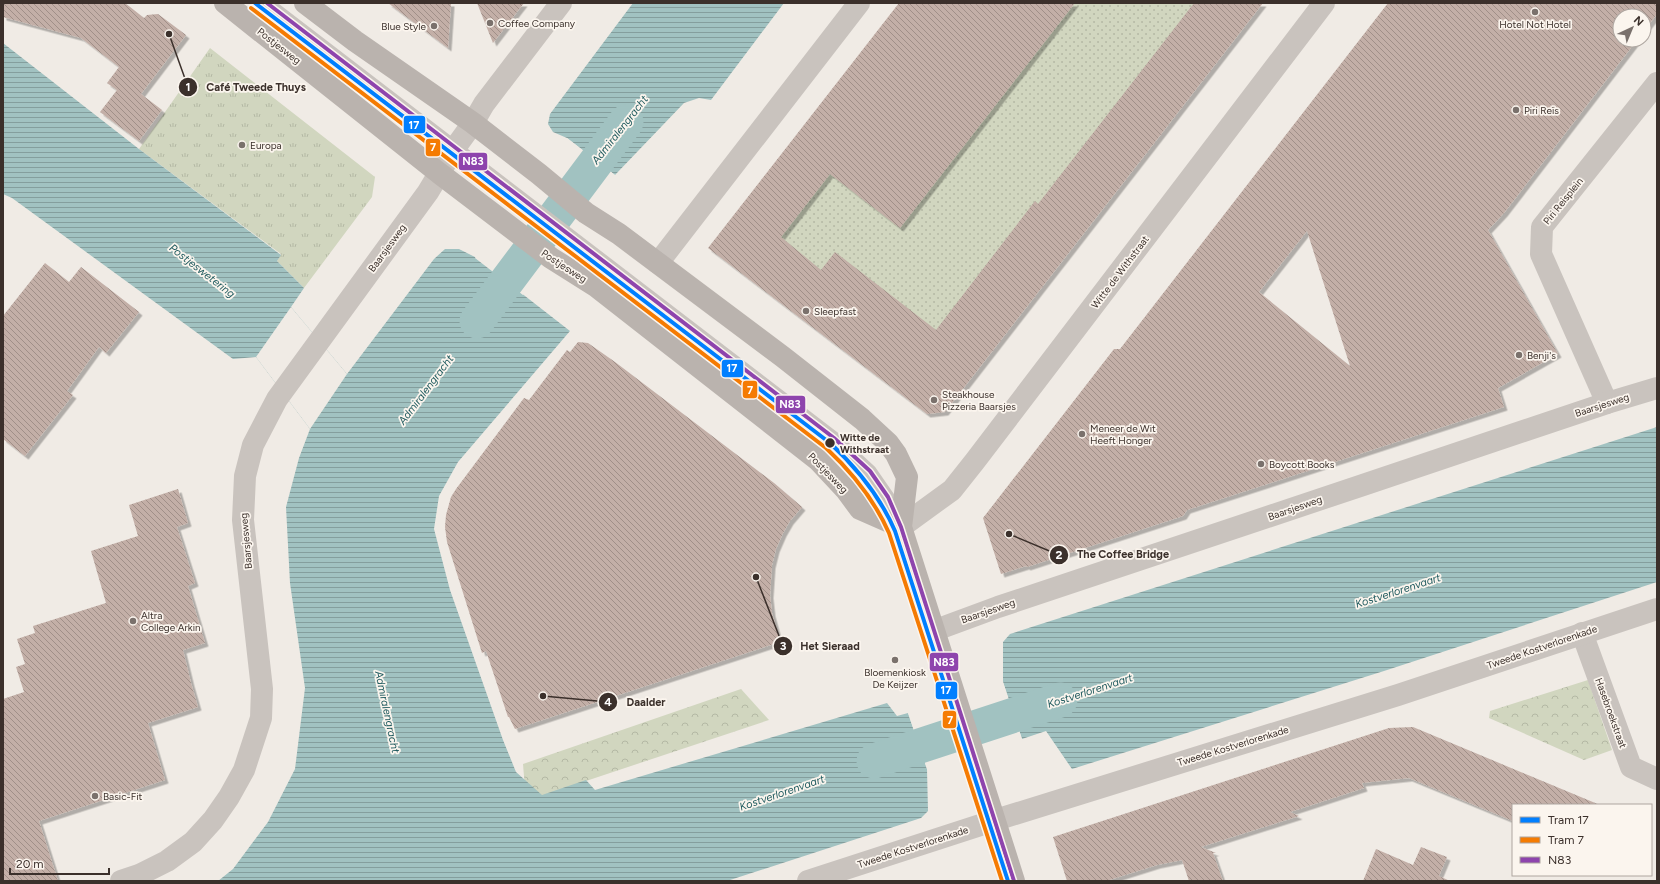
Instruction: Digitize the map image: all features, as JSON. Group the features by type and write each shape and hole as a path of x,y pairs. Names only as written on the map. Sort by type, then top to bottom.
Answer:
{"street":[{"name":"Postjesweg","path":"225,3 439,173 551,258 596,287 818,460 846,490 860,509 901,527"},
{"path":"305,3 355,41 473,123 539,174 586,213 619,234 658,263 862,419 888,443 896,454 907,477 901,527 1014,881"},
{"path":"453,150 473,123 484,104 561,3"},
{"path":"658,263 859,3"},
{"name":"Witte de Withstraat","path":"901,527 952,490 975,462 1324,3"},
{"name":"Piri Reisplein","path":"1607,403 1541,254 1542,227 1657,83"},
{"name":"Baarsjesweg","path":"121,881 139,875 167,861 192,842 213,820 229,797 244,770 261,718 262,689 243,520 245,476 253,445 272,408 423,198 453,150"},
{"name":"Baarsjesweg","path":"933,631 998,607 1607,403 1657,388"},
{"name":"Tweede Kostverlorenkade","path":"808,881 995,820 1398,695 1657,609"},
{"name":"Hasebroekstraat","path":"1582,633 1631,767 1657,779"}],"lane":[{"path":"267,3 453,150 521,198 834,438 870,470 888,497 901,527"}],"green space":[{"path":"950,3 1205,3 937,351 766,249"},
{"path":"210,48 375,177 372,197 304,288 277,261 281,254 139,149"},
{"path":"1588,680 1612,750 1584,760 1489,718 1490,711"},
{"path":"741,689 769,720 526,801 523,764"}],"water":[{"path":"633,3 784,3 711,100 699,98 684,103 615,175 567,138 553,132 548,124 550,114"},
{"name":"Postjeswetering","path":"3,43 139,149 281,255 277,261 304,288 291,307 347,374 434,259 445,249 459,249 475,257 570,331 458,462 439,496 434,529 450,590 503,740 516,772 542,795 586,780 595,790 887,703 897,716 908,713 927,769 928,811 921,818 727,881 218,881 233,869 268,822 295,769 305,688 290,583 286,507 299,458 310,429 256,357 233,359 12,198 3,194"},
{"path":"1657,427 1657,582 1384,671 1072,769 1046,731 1022,739 1003,682 1003,642 1010,634"}],"pier":[{"path":"567,138 615,175 614,177 565,140"},
{"path":"476,256 524,293 523,295 475,258"},
{"path":"291,307 347,374 310,429 256,357"},
{"path":"1003,682 1022,739 1020,739 1001,683"},
{"path":"910,712 928,769 908,713"}],"building":[{"path":"3,3 125,3 144,18 147,15 158,14 186,35 141,94 162,110 139,141 100,112 117,90 107,83 119,67 81,38 3,17"},
{"path":"388,3 451,3 448,48"},
{"path":"477,3 524,3 493,43"},
{"path":"899,3 1075,3 900,228 830,174 781,237 821,270 835,252 936,330 1035,201 1038,204 1194,3 1263,3 945,412 927,414 708,248"},
{"path":"1388,3 1657,3 1657,14 1652,21 1652,8 1612,8 1612,48 1631,48 1504,213 1488,230 1558,354 1498,388 1504,407 1187,510 1183,516 1027,567 1026,566 1001,574 983,518 1114,349 1120,349","holes":["1307,231 1350,366 1259,292"]},
{"path":"45,263 69,282 81,267 139,312 106,353 99,347 67,391 73,395 25,456 3,439 3,316"},
{"path":"578,342 588,343 615,362 774,483 802,507 790,521 783,533 776,549 772,565 770,595 772,613 780,642 515,729 508,717 486,651 482,653 447,542 445,527 446,515 451,497 456,489 524,398 529,400 567,350 570,352"},
{"path":"178,489 188,523 177,527 195,583 188,586 205,643 183,650 198,707 148,723 165,780 39,821 58,881 3,881 3,699 24,692 16,667 25,664 17,639 35,633 33,626 106,603 91,551 138,536 129,505"},
{"path":"1413,727 1598,804 1512,804 1512,821 1409,778 1362,783 1364,788 1290,812 1299,816 1201,847 1216,853 1213,853 1223,881 1189,881 1182,860 1157,865 1106,881 1067,881 1053,837 1389,728"},
{"path":"1421,847 1447,857 1439,876 1450,881 1363,881 1376,849 1413,865"}],"waterway":[{"name":"Admiralengracht","path":"477,321 626,122"},
{"name":"Kostverlorenvaart","path":"874,761 1060,700"}],"tram line":[{"name":"17","path":"255,3 830,443 859,473 882,506 895,531 1008,881"},
{"name":"7","path":"251,8 826,448 854,477 877,509 889,533 1002,881"}],"transit line":[{"name":"N83","path":"267,3 834,438 870,471 888,497 901,527 1014,881"}],"place":[{"name":"Hotel Not Hotel","path":"1535,12"},
{"name":"Coffee Company","path":"490,23"},
{"name":"Blue Style","path":"434,26"},
{"name":"Café Tweede Thuys","path":"169,34"},
{"name":"Piri Reïs","path":"1516,110"},
{"name":"Europa","path":"242,145"},
{"name":"Sleepfast","path":"806,311"},
{"name":"Benji's","path":"1519,355"},
{"name":"Steakhouse Pizzeria Baarsjes","path":"934,400"},
{"name":"Meneer de Wit Heeft Honger","path":"1082,434"},
{"name":"Witte de Withstraat","path":"830,443"},
{"name":"Boycott Books","path":"1261,464"},
{"name":"The Coffee Bridge","path":"1009,534"},
{"name":"Het Sieraad","path":"756,577"},
{"name":"Altra College Arkin","path":"133,621"},
{"name":"Bloemenkiosk De Keijzer","path":"895,660"},
{"name":"Daalder","path":"543,696"},
{"name":"Basic-Fit","path":"95,796"}]}
